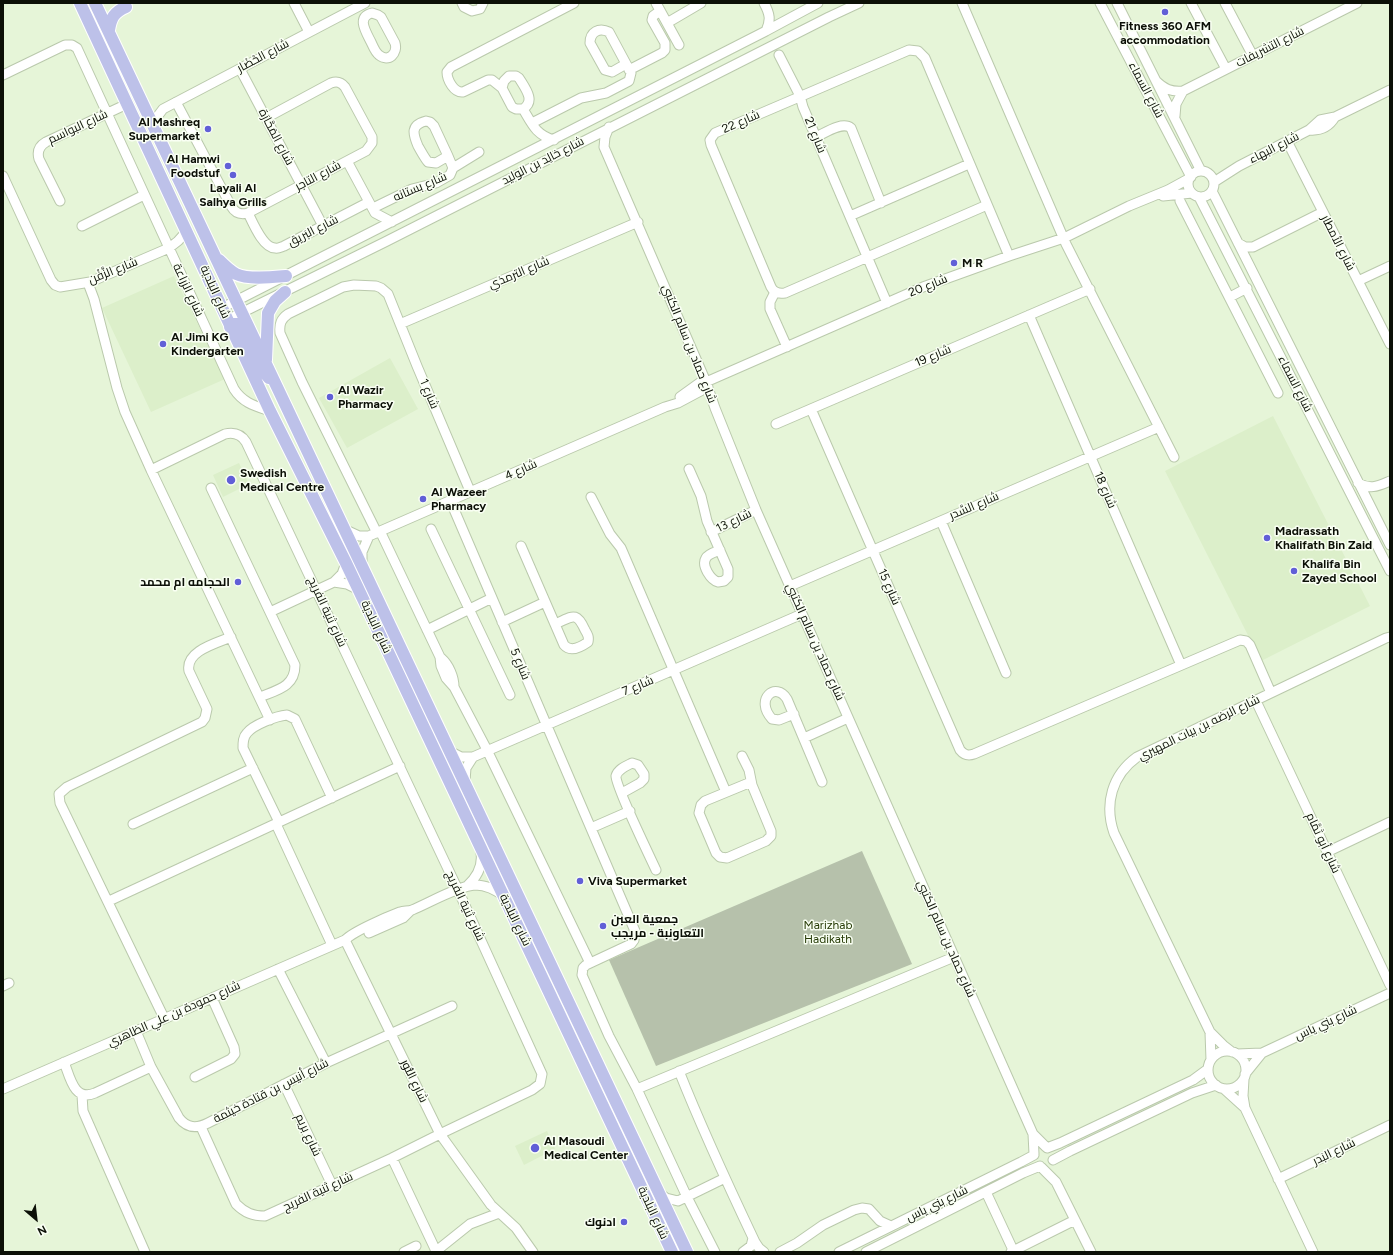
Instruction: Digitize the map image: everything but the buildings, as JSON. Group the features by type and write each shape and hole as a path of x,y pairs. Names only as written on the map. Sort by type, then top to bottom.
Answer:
{"main road":[{"name":"شارع البلدية","path":"80,3 270,411 359,590 672,1252"},
{"name":"شارع البلدية","path":"96,3 687,1252"},
{"path":"108,30 114,13 126,7"},
{"path":"216,258 231,271 239,275 270,278 286,276"},
{"path":"266,361 268,314 275,301 285,292"},
{"path":"229,324 239,325 262,370 276,384"}],"street":[{"path":"294,3 309,32"},
{"name":"شارع الحْضَار","path":"163,109 364,3 369,14"},
{"path":"462,3 464,7 472,11 480,9 483,3"},
{"path":"502,88 506,78 513,76 519,78 530,97 529,104 524,109 516,109 512,106 502,88 492,80 488,80 459,93 455,90 447,72 451,66 574,3"},
{"path":"667,23 701,3"},
{"path":"764,3 770,14 766,31"},
{"name":"شارع خالِد بن الوليد","path":"229,324 239,307 286,276 532,152 788,20 818,3"},
{"name":"شارع خالِد بن الوليد","path":"222,308 239,307 285,292 587,138 859,3"},
{"path":"962,3 1064,238 1174,457"},
{"name":"شارع السماء","path":"1100,3 1190,178"},
{"name":"شارع السماء","path":"1117,3 1176,120 1209,179 1238,244 1390,545"},
{"path":"1191,3 1226,69"},
{"path":"1225,3 1253,56"},
{"name":"شارع التشريفات","path":"1183,91 1357,3"},
{"path":"658,7 679,45"},
{"path":"532,123 581,98 606,93 627,83 631,76 628,67 609,32 601,30 594,32 590,39 590,43 605,70 612,72 628,67 662,53 665,50 665,43 652,20 658,7"},
{"name":"شارع الحْضَار","path":"375,13 381,17 395,43 395,52 389,58 384,58 377,53 364,27 363,20 369,14 375,13"},
{"path":"770,14 788,20"},
{"path":"764,50 780,55 782,47 788,38"},
{"name":"شارع الزراعة","path":"3,75 65,45 72,45 79,50 168,248 238,394 250,404 270,411"},
{"name":"شارع 22","path":"775,292 771,287 710,140 715,133 909,50 918,51 925,58 1009,256"},
{"name":"شارع 21","path":"780,55 800,96 887,303"},
{"name":"شارع المَحَّارَة","path":"240,69 323,226"},
{"path":"1156,81 1171,91 1183,91 1176,104 1176,120"},
{"name":"شارع التاجر","path":"248,213 369,149 373,140 345,87 337,82 331,83 266,118"},
{"name":"شارع البهاء","path":"1209,179 1222,171 1239,166 1308,130 1322,128 1330,124 1335,117 1390,90"},
{"path":"176,102 233,210 238,213 248,213"},
{"name":"شارع البواسم","path":"60,201 39,159 39,149 46,142 127,104"},
{"path":"144,105 151,108 163,109"},
{"path":"154,127 157,117 163,109"},
{"path":"524,109 537,131 545,137 554,140"},
{"name":"شارع بستانه","path":"372,208 415,187 432,184 450,175 453,168 448,156 436,130 430,122 420,122 415,127 414,137 425,159 428,162 436,163 448,156"},
{"path":"816,137 845,125 850,128 881,203"},
{"path":"587,138 604,147 605,137 609,128"},
{"path":"532,152 537,131"},
{"name":"شارع الأمطار","path":"1286,141 1390,344"},
{"name":"شارع حماد بن سالم الكتبي","path":"604,147 638,222 706,383 756,510 848,718 1033,1134 1047,1148"},
{"path":"453,168 479,152"},
{"path":"346,161 372,208 392,222"},
{"path":"850,216 969,164"},
{"path":"1194,174 1209,179 1207,195 1196,195 1188,185 1190,178 1194,174"},
{"name":"شارع الزَّفْن","path":"3,176 53,283 60,287 88,283 168,248 178,241 187,231"},
{"name":"شارع 20","path":"706,383 923,287 1064,238 1190,178"},
{"name":"شارع 20","path":"1152,197 1180,193 1196,195"},
{"path":"82,226 144,195"},
{"name":"شارع السماء","path":"1196,195 1247,288 1390,571"},
{"path":"1180,201 1278,393"},
{"path":"787,347 770,309 770,302 775,292 780,294 785,293 987,205"},
{"path":"372,208 372,232"},
{"name":"شارع البَريق","path":"248,213 264,242 270,247 275,248 284,246 323,226 372,208"},
{"path":"1238,244 1245,247 1253,247 1323,212"},
{"name":"شارع الترمذي","path":"400,324 638,222"},
{"path":"1246,260 1253,247"},
{"path":"1358,281 1390,266"},
{"path":"88,283 94,299 119,395 125,412 270,720"},
{"name":"شارع 1","path":"375,533 302,382 279,328 283,317 343,287 359,285 376,286 384,289 389,296 470,491"},
{"path":"1230,297 1247,288"},
{"name":"شارع 19","path":"776,424 1090,289"},
{"name":"شارع 18","path":"1029,315 1181,665"},
{"name":"شارع 4","path":"375,533 673,403 695,385 706,383"},
{"name":"شارع 15","path":"811,408 960,750 966,755 974,754 1181,665"},
{"name":"شارع السَّدر","path":"790,586 1159,427"},
{"name":"شارع ثنية الفريج","path":"151,470 225,434 231,433 243,437 317,590 458,890 541,1069 542,1079 540,1084 532,1090 392,1158 265,1216 249,1214 236,1204 200,1127"},
{"path":"689,469 701,496 705,516 711,532 720,550"},
{"path":"1358,483 1375,488 1390,481"},
{"path":"211,488 296,665 296,672 289,684 260,697"},
{"path":"1368,504 1375,488"},
{"path":"592,497 610,534 621,548 726,792"},
{"name":"شارع 5","path":"450,500 634,931 635,936 631,944 590,963"},
{"name":"شارع 13","path":"711,532 756,510"},
{"path":"941,521 1006,673"},
{"path":"431,528 510,695"},
{"path":"346,530 359,536 375,533"},
{"path":"362,564 364,546 375,533"},
{"path":"375,533 427,630 440,658 441,666 446,678 454,687 488,750 590,963 583,968 582,975 609,1036 715,1252"},
{"path":"521,546 555,624"},
{"path":"270,612 334,582 342,574 346,563"},
{"path":"334,582 347,584 359,590"},
{"path":"427,630 492,598"},
{"path":"502,622 545,602"},
{"name":"شارع 7","path":"473,757 802,614"},
{"path":"164,1018 109,901 60,803 60,794 67,787 202,722 207,714 207,709 189,671 189,660 199,651 231,637"},
{"name":"شارع الرضه بن بيات المهيري","path":"1235,1053 1223,1045 1210,1032 1114,833 1110,818 1110,802 1116,780 1137,757 1389,637"},
{"path":"1181,665 1237,641 1246,641 1250,645 1271,693"},
{"name":"شارع أبو تَمَّام","path":"1256,701 1390,985"},
{"path":"794,714 822,782"},
{"path":"332,798 295,719 287,715 270,720 252,728 247,732 244,737 243,748 332,946"},
{"path":"804,738 848,718"},
{"path":"451,752 461,757 473,757"},
{"path":"742,756 749,770 751,782 771,831 771,836 766,841 725,858 720,857 716,853 699,810 702,803 751,782"},
{"path":"465,782 466,768 473,757"},
{"path":"109,901 400,766"},
{"path":"133,824 253,768"},
{"path":"622,793 656,870"},
{"path":"591,828 630,812"},
{"path":"1327,852 1390,822"},
{"name":"شارع حمودة بن علي الظاهري","path":"3,1088 345,940 355,939 403,918 410,911 467,886 476,877 479,871 482,860 481,848"},
{"name":"شارع حمودة بن علي الظاهري","path":"467,886 485,886 504,896"},
{"name":"شارع النُّور","path":"345,940 440,1134 484,1196 499,1213 516,1228 533,1252"},
{"path":"636,1089 954,957"},
{"path":"278,969 326,1063"},
{"name":"شارع بني ياس","path":"1235,1053 1262,1053 1390,993"},
{"path":"195,1077 231,1059 235,1054 234,1047 212,998"},
{"name":"شارع أنيس بن قتادة خيثمة","path":"136,1031 151,1067 182,1123 188,1126 200,1127 326,1063 452,1006"},
{"name":"شارع الرضه بن بيات المهيري","path":"1209,1065 1210,1032"},
{"path":"1091,1252 1056,1182 1035,1162 1034,1154 1040,1148 1047,1148 1060,1143 1193,1080 1218,1054 1222,1052 1235,1053 1241,1057 1245,1065 1243,1096 1245,1108 1313,1252"},
{"name":"شارع بني ياس","path":"1245,1077 1262,1053"},
{"path":"64,1062 75,1089 82,1095 91,1095 151,1067"},
{"path":"1209,1065 1210,1078 1245,1108"},
{"path":"679,1071 703,1131 753,1238 764,1252"},
{"path":"1040,1167 1048,1166 1053,1161 1070,1151 1192,1093 1220,1087 1234,1088 1241,1083 1245,1077"},
{"name":"شارع بريم","path":"284,1084 332,1185"},
{"path":"82,1095 83,1111 145,1252"},
{"name":"شارع البَدر","path":"1278,1179 1390,1125"},
{"name":"شارع حماد بن سالم الكتبي","path":"1033,1134 1034,1154"},
{"path":"1047,1148 1054,1156 1053,1161 1056,1182"},
{"name":"شارع بني ياس","path":"839,1252 1021,1162 1034,1154"},
{"path":"392,1158 435,1252 470,1224 499,1213"},
{"name":"شارع بني ياس","path":"866,1252 1023,1173 1040,1167"},
{"path":"673,1223 678,1201 725,1178"},
{"path":"986,1192 1013,1252 1076,1220"},
{"path":"659,1193 666,1198 678,1201"},
{"path":"780,1252 787,1250 823,1225 854,1210 862,1208 869,1209 883,1224 891,1226"},
{"path":"875,1234 877,1218"},
{"path":"743,1252 751,1246 753,1238"},
{"path":"404,1252 416,1246"}],"shaded area":[{"name":"Al Jimi KG Kindergarten","path":"174,276 225,379 151,412 102,308"},
{"path":"390,358 418,409 347,448 319,398"},
{"name":"Madrassath Khalifath Bin Zaid","path":"1273,416 1370,606 1261,661 1165,471"},
{"name":"Swedish Medical Centre","path":"239,463 249,484 223,497 213,475"},
{"name":"Al Masoudi Medical Center","path":"547,1131 555,1149 524,1165 515,1146"}],"green space":[{"name":"Marizhab Hadikath","path":"862,851 912,964 656,1066 609,960"}],"place":[{"name":"Fitness 360 AFM accommodation","path":"1165,12"},
{"name":"Al Mashreq Supermarket","path":"208,129"},
{"name":"Al Hamwi Foodstuf","path":"228,166"},
{"name":"Layali Al Salhya Grills","path":"233,175"},
{"name":"M R","path":"954,263"},
{"name":"Al Jimi KG Kindergarten","path":"163,344"},
{"name":"Al Wazir Pharmacy","path":"330,397"},
{"name":"Swedish Medical Centre","path":"231,480"},
{"name":"Al Wazeer Pharmacy","path":"423,499"},
{"name":"Madrassath Khalifath Bin Zaid","path":"1267,538"},
{"name":"Khalifa Bin Zayed School","path":"1294,571"},
{"name":"الحجامه ام محمد","path":"238,582"},
{"name":"Viva Supermarket","path":"580,881"},
{"name":"جمعية العبن التعاونبة - مريجب","path":"603,926"},
{"name":"Al Masoudi Medical Center","path":"535,1148"},
{"name":"ادنوك","path":"624,1222"}]}
